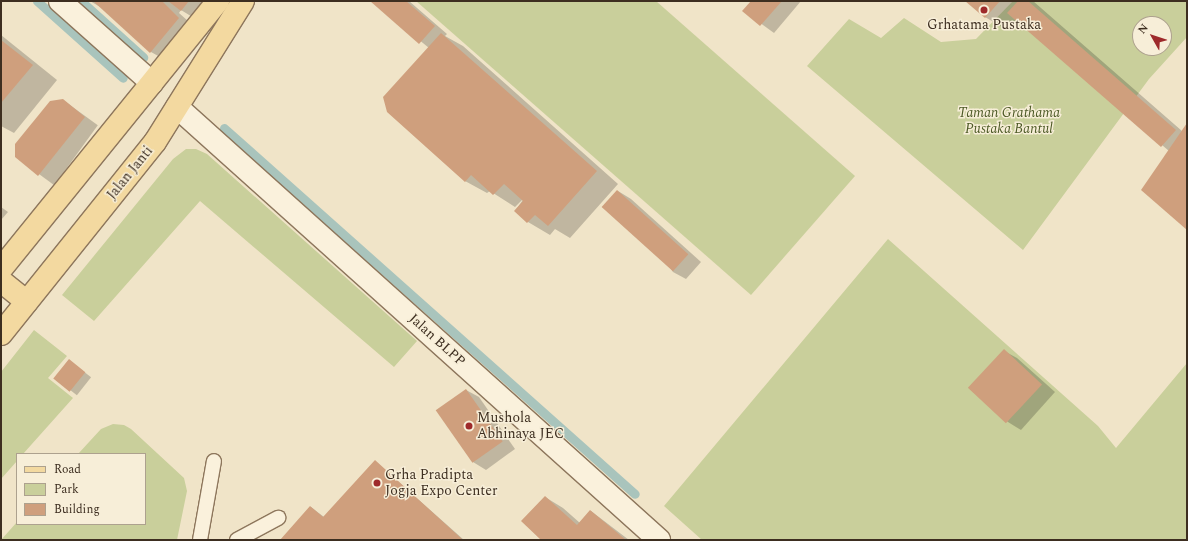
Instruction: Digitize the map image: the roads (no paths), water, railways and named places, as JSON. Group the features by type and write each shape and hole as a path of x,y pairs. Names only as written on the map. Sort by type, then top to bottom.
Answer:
{"main road":[{"path":"1,269 218,1"},
{"name":"Jalan Janti","path":"1,334 155,142 243,1"},
{"path":"1,281 27,302"}],"street":[{"path":"60,1 152,83"},
{"name":"Jalan BLPP","path":"177,107 660,540"}],"lane":[{"path":"200,540 214,461"},
{"path":"237,540 278,518 258,540"}],"waterway":[{"path":"37,1 123,78"},
{"path":"81,1 143,57"},
{"path":"224,128 635,494"}],"place":[{"name":"Grhatama Pustaka","path":"984,10"},
{"name":"Mushola Abhinaya JEC","path":"469,426"},
{"name":"Grha Pradipta Jogja Expo Center","path":"377,483"}],"park label":[{"name":"Taman Grathama Pustaka Bantul","path":"1009,122"}]}
